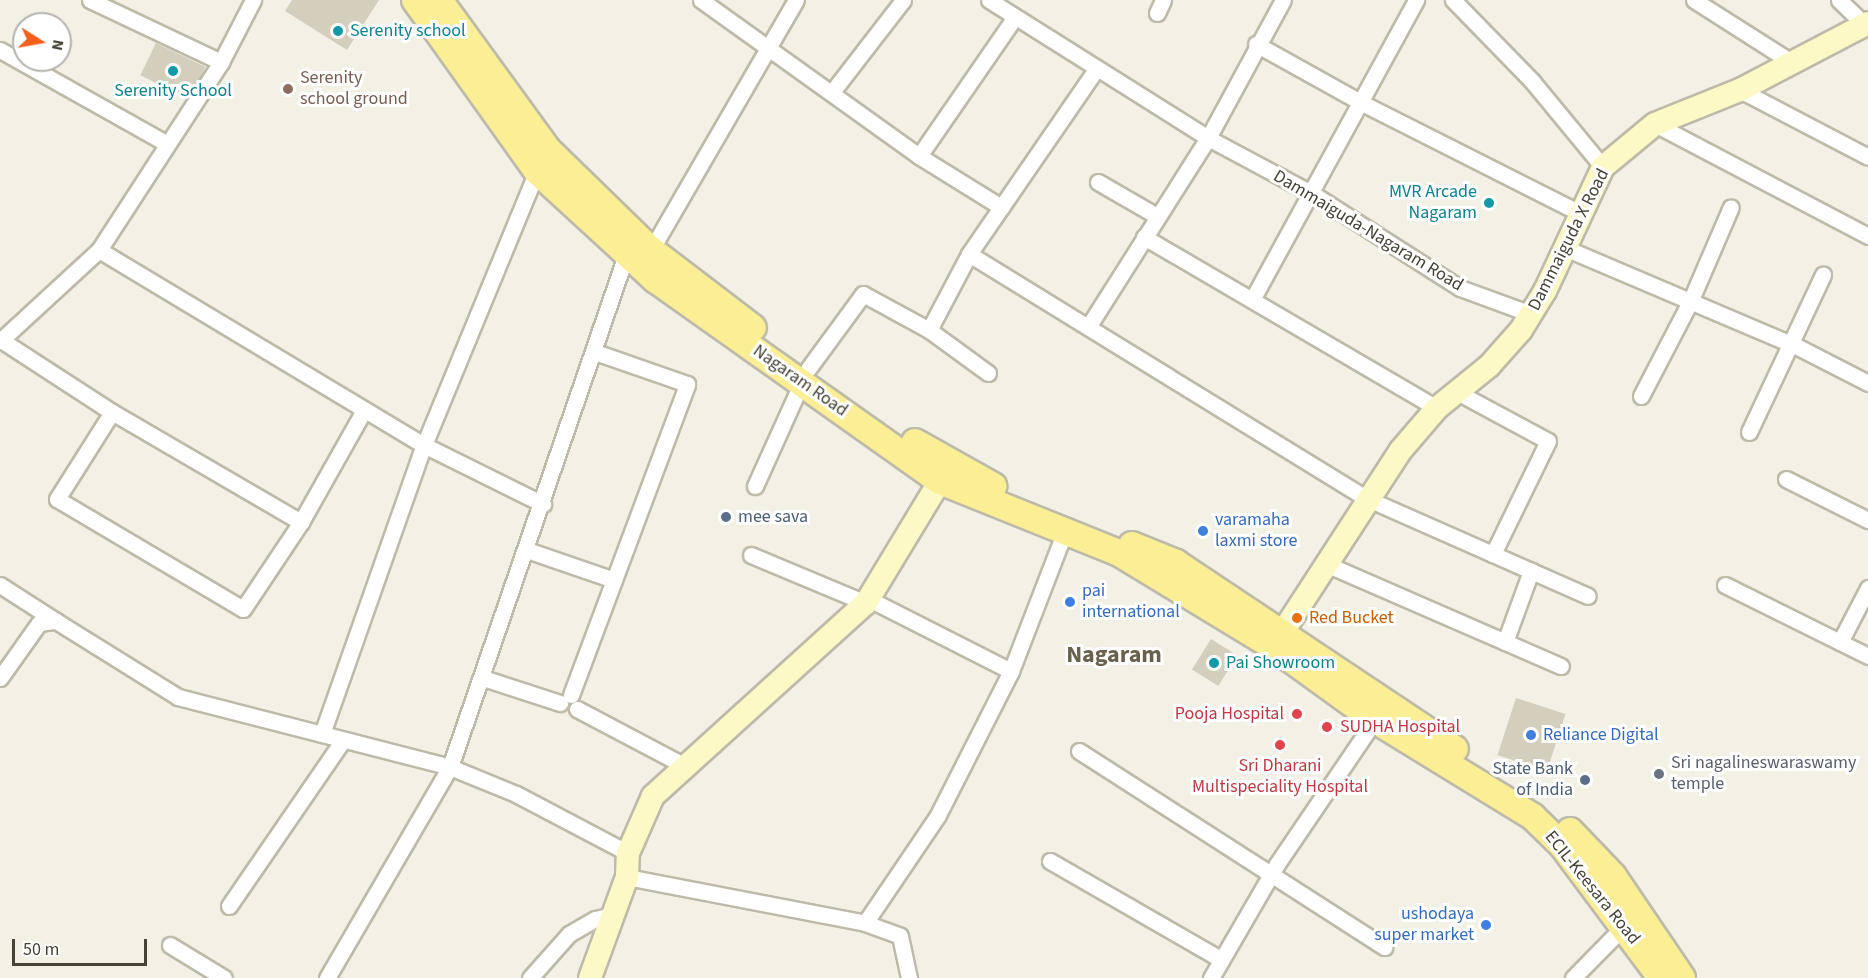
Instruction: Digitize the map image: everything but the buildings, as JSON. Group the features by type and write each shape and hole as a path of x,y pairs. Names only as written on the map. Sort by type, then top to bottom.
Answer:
{"main road":[{"name":"Nagaram Road","path":"414,0 537,171 626,255 805,376 945,463 1028,504 1176,563 1278,640"},
{"name":"Nagaram Road","path":"439,0 548,150 651,250 805,376 940,482 1064,534 1119,553 1278,640"},
{"name":"ECIL-Keesara Road","path":"1278,640 1375,720 1533,818 1562,845 1624,925 1661,978"},
{"name":"ECIL-Keesara Road","path":"1278,640 1547,807 1612,876 1682,978"}],"street":[{"path":"90,0 221,62"},
{"path":"253,0 221,62 166,143 99,250 1,340 112,412 301,522"},
{"path":"701,0 766,50 832,92 919,156 1001,207"},
{"path":"651,250 796,0"},
{"path":"832,92 903,0"},
{"name":"Dammaiguda-Nagaram Road","path":"989,0 1209,138 1313,194 1460,288 1531,314"},
{"path":"1088,327 1209,138 1256,44 1283,0"},
{"path":"1253,298 1313,194 1416,0"},
{"path":"1453,0 1532,81 1603,167"},
{"path":"1694,0 1793,63"},
{"path":"1839,0 1866,24"},
{"path":"919,156 1015,17"},
{"name":"Dammaiguda X Road","path":"1278,640 1401,450 1437,408 1489,366 1531,314 1603,167 1655,124 1740,90 1866,24"},
{"path":"1256,44 1360,102 1580,213"},
{"path":"0,50 166,143"},
{"path":"929,330 969,254 1096,69"},
{"path":"1740,90 1868,157"},
{"path":"1655,124 1868,236"},
{"path":"322,734 424,445 537,171"},
{"path":"1098,182 1157,216"},
{"path":"1641,396 1690,303 1731,207"},
{"path":"1144,237 1253,298 1437,408"},
{"path":"1564,248 1794,345 1868,383"},
{"path":"99,250 424,445 543,504"},
{"path":"969,254 1368,499 1588,596"},
{"path":"327,978 450,767 543,504 626,255"},
{"path":"1749,432 1794,345 1823,275"},
{"path":"755,486 805,376 863,294 929,330 988,373"},
{"path":"569,702 687,384 595,352"},
{"path":"1457,392 1548,441 1493,554"},
{"path":"112,412 57,500 243,609 301,522 364,410"},
{"path":"1786,479 1868,520"},
{"path":"590,978 627,877 628,853 653,796 867,601 940,482"},
{"path":"866,923 938,815 1011,671 1064,534"},
{"path":"527,550 614,580"},
{"path":"751,555 867,601 1011,671"},
{"path":"1326,564 1561,666"},
{"path":"1505,642 1531,571"},
{"path":"0,585 178,697 450,767 516,794 628,853"},
{"path":"1725,585 1868,656"},
{"path":"1840,642 1868,588"},
{"path":"0,678 39,623 56,621"},
{"path":"483,678 569,702 687,767"},
{"path":"1211,978 1271,874 1375,720"},
{"path":"229,906 343,740"},
{"path":"1079,751 1384,947"},
{"path":"1050,861 1222,960"},
{"path":"627,877 866,923 900,936 909,978"},
{"path":"530,978 569,934 595,919 613,915"},
{"path":"1573,978 1624,925"},
{"path":"170,945 224,978"}],"place":[{"name":"Serenity school","path":"338,31"},
{"name":"Serenity School","path":"173,71"},
{"name":"Serenity school ground","path":"288,89"},
{"name":"MVR Arcade Nagaram","path":"1489,203"},
{"name":"mee sava","path":"726,517"},
{"name":"varamaha laxmi store","path":"1203,531"},
{"name":"pai international","path":"1070,602"},
{"name":"Red Bucket","path":"1297,618"},
{"name":"Pai Showroom","path":"1214,663"},
{"name":"Pooja Hospital","path":"1297,714"},
{"name":"SUDHA Hospital","path":"1327,727"},
{"name":"Reliance Digital","path":"1531,735"},
{"name":"Sri Dharani Multispeciality Hospital","path":"1280,745"},
{"name":"Sri nagalineswaraswamy temple","path":"1659,774"},
{"name":"State Bank of India","path":"1585,780"},
{"name":"ushodaya super market","path":"1486,925"}],"district":[{"name":"Nagaram","path":"1114,655"}]}
